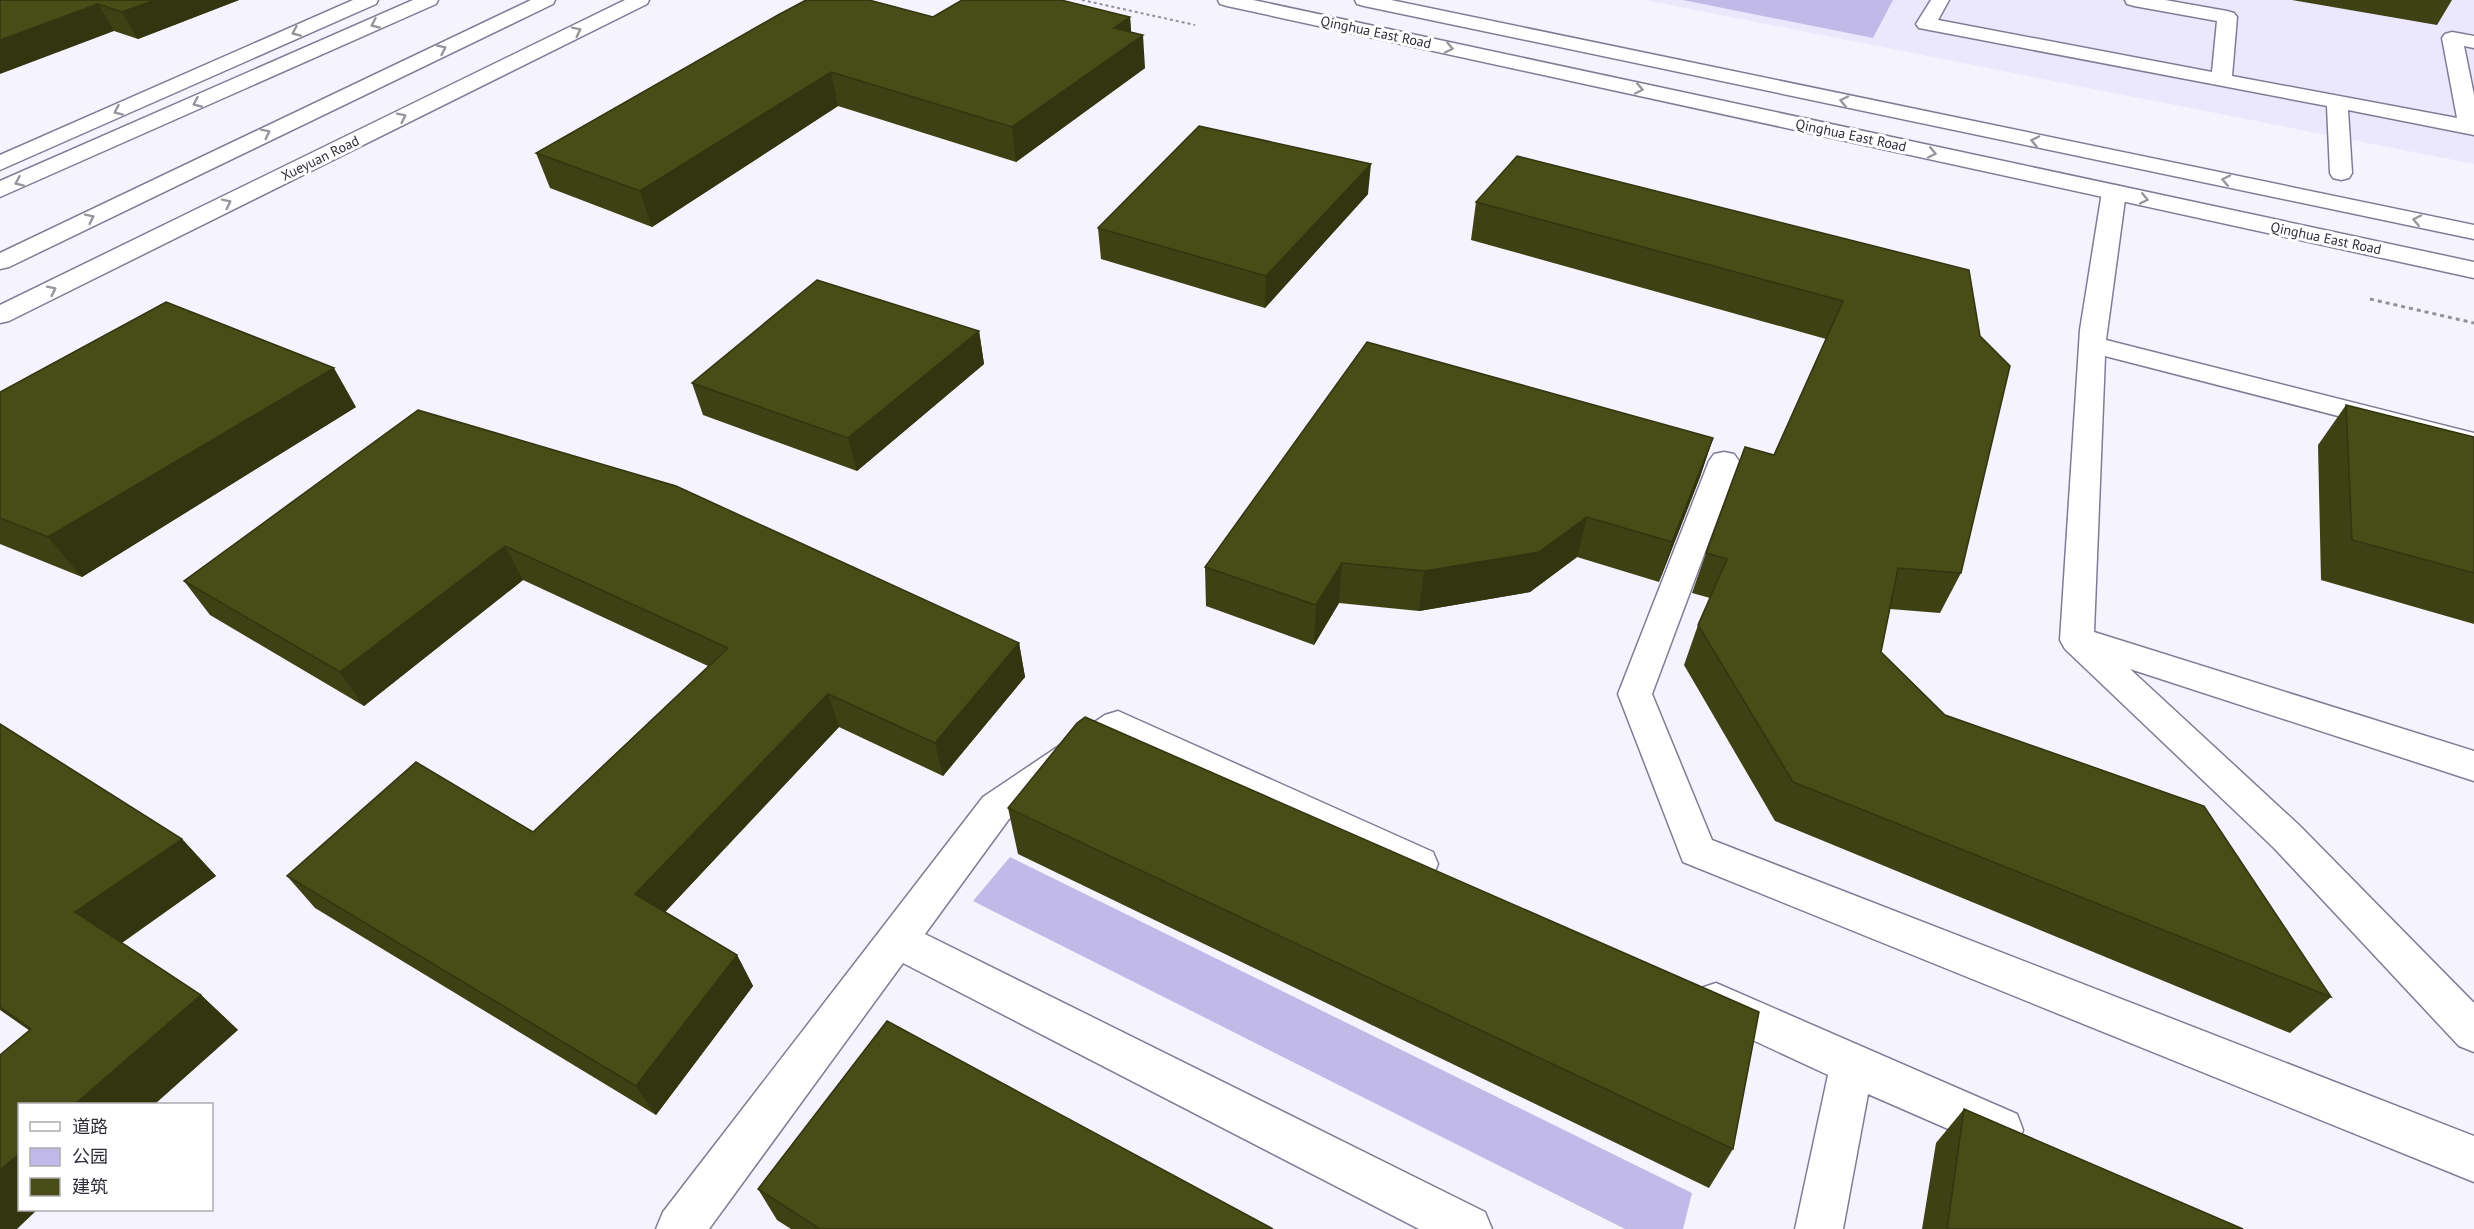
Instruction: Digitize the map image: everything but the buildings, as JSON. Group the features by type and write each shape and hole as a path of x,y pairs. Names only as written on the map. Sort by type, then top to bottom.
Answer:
{"main road":[{"path":"0,163 369,0"},
{"path":"0,190 429,0"},
{"path":"0,262 546,0"},
{"name":"Xueyuan Road","path":"0,315 640,0"},
{"name":"Qinghua East Road","path":"1227,0 2474,270"},
{"name":"Qinghua East Road","path":"1364,0 2474,232"},
{"path":"1940,0 1926,24 2472,128 2452,38 2474,42"},
{"path":"2134,0 2227,17 2221,80"},
{"path":"2337,102 2341,173"},
{"path":"2114,192 2092,345 2077,640 2288,837 2474,1032"},
{"path":"2092,345 2474,442"},
{"path":"1724,461 1635,694 1697,851 2474,1159"},
{"path":"2077,640 2474,765"},
{"path":"680,1229 996,808 1118,725 1452,880"},
{"path":"897,940 1468,1229"},
{"path":"1679,985 1851,1065 2033,1144"},
{"path":"1819,1229 1851,1065"}],"path":[{"path":"2370,299 2474,323"}],"shaded area":[{"path":"1645,0 2474,0 2474,164 2180,106"}],"green space":[{"path":"1683,0 1893,0 1873,38"},
{"path":"1010,857 1692,1193 1683,1229 1625,1229 973,901"}]}
